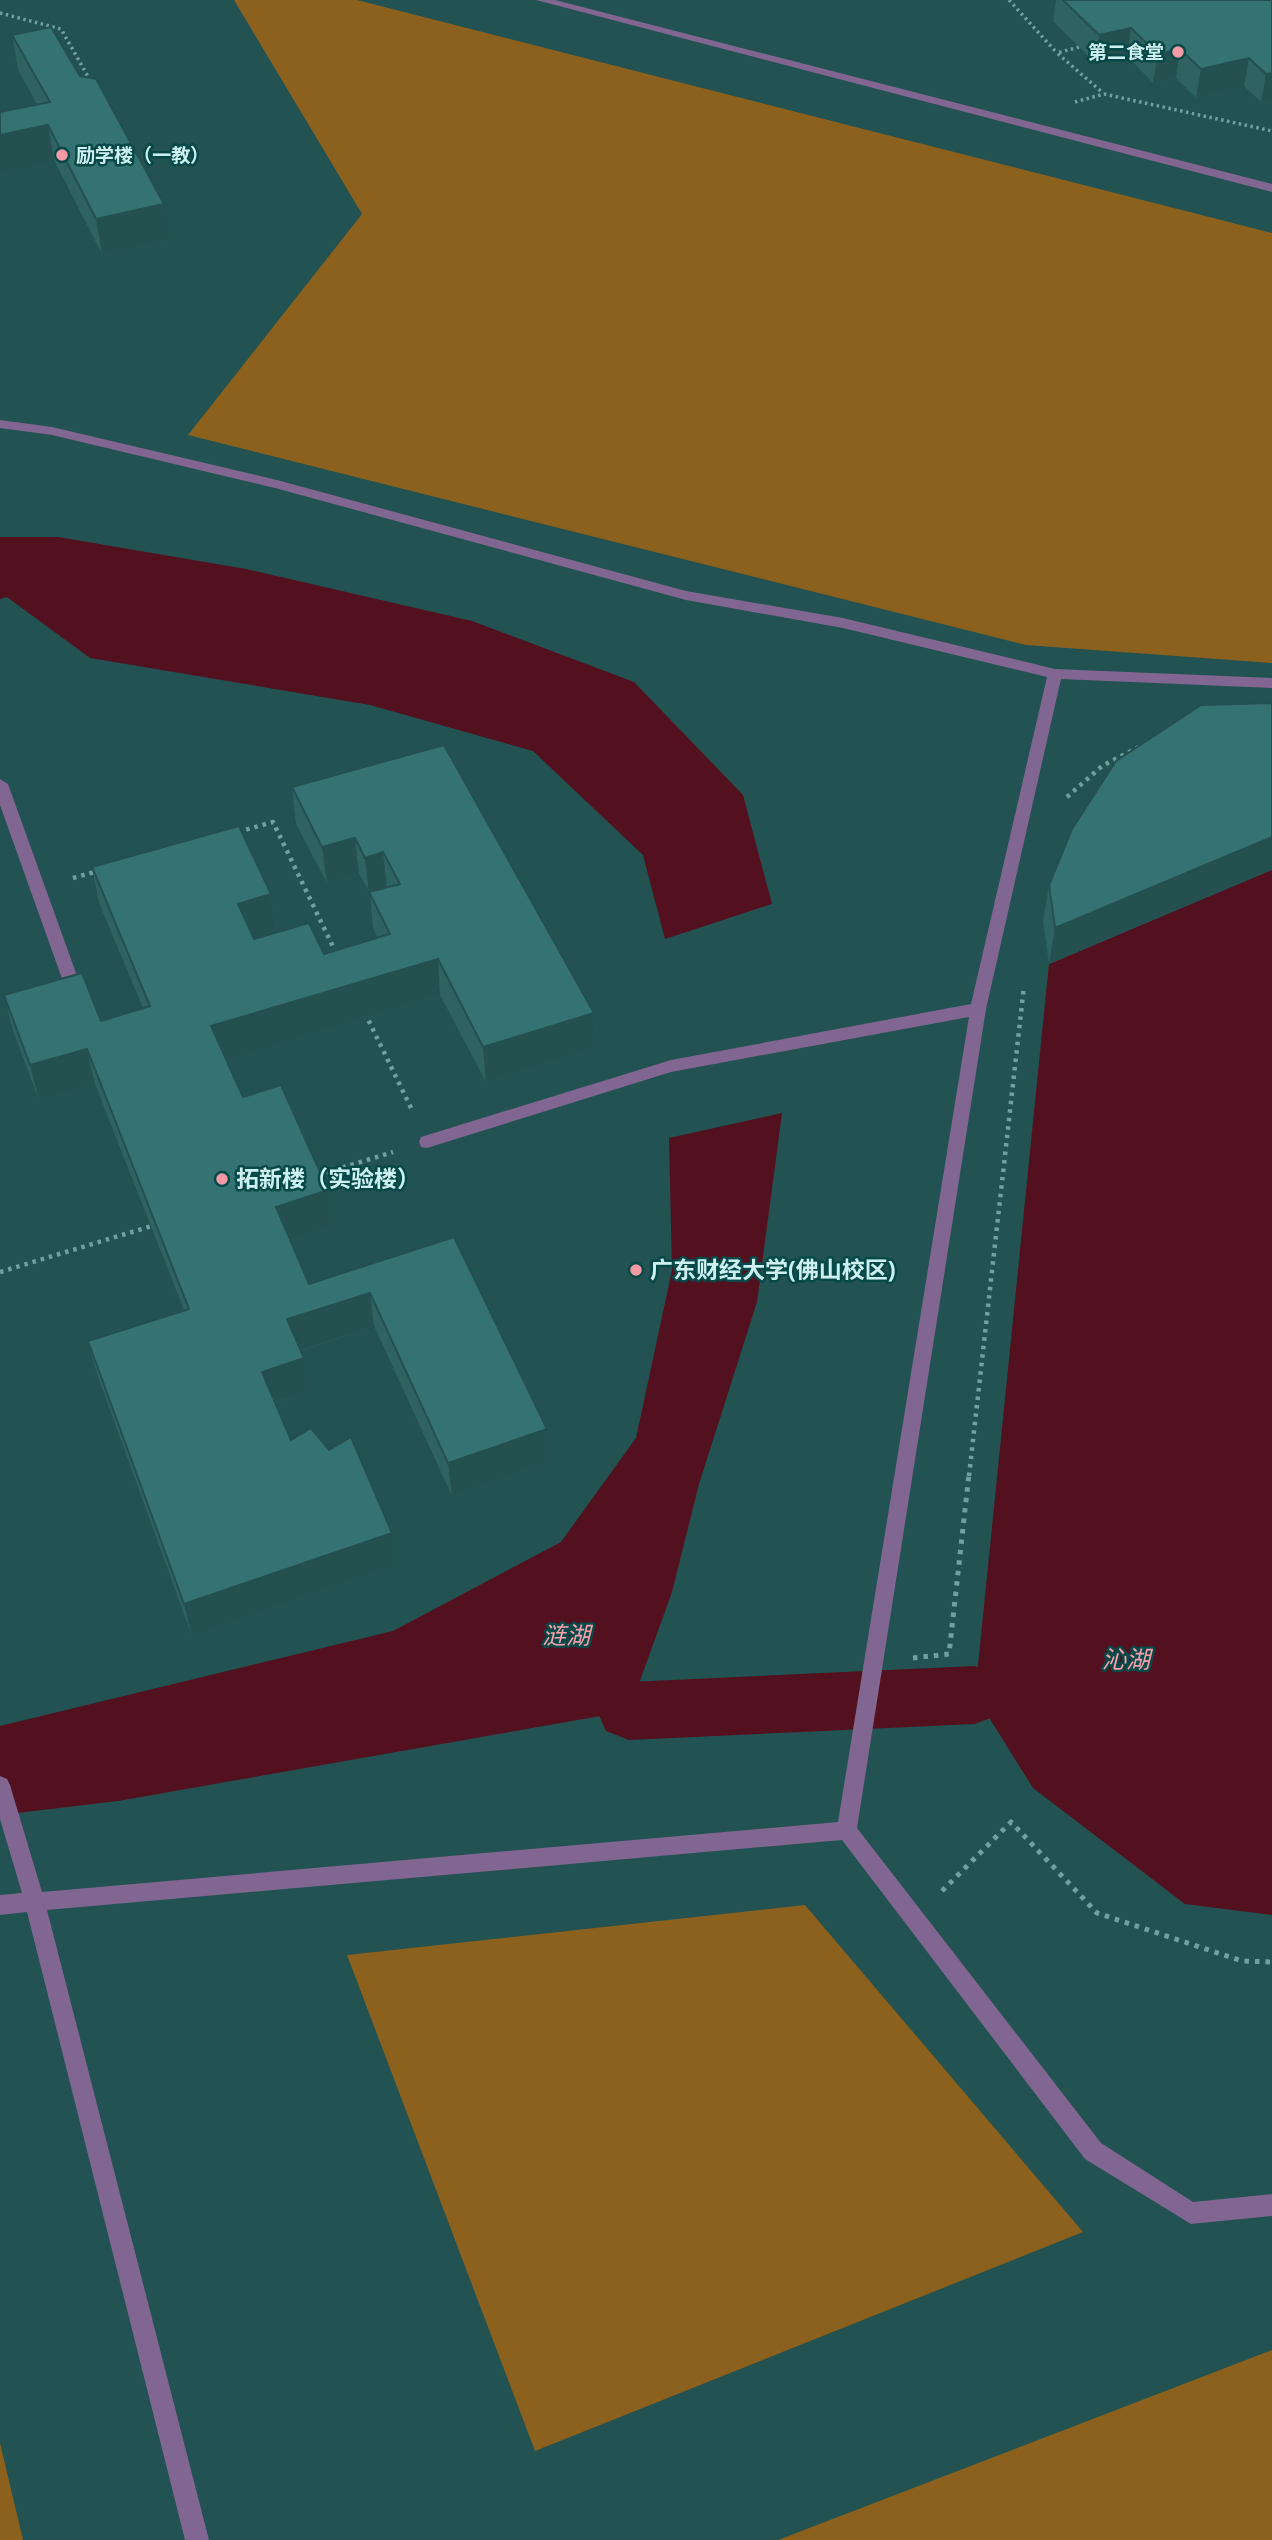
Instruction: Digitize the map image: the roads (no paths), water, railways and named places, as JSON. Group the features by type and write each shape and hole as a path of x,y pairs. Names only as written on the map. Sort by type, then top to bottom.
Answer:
{"street":[{"path":"542,0 1272,188"},
{"path":"0,424 52,431 277,484 686,594 843,623 1055,674 1272,683"},
{"path":"1055,674 978,1009 848,1826 1093,2151 1191,2213 1272,2205"},
{"path":"0,784 73,986"},
{"path":"427,1142 671,1066 978,1009"},
{"path":"0,1784 35,1902 197,2540"},
{"path":"0,1905 848,1826"}],"water":[{"path":"0,537 58,537 246,569 472,621 634,682 743,795 772,904 665,939 643,855 533,751 370,705 90,658 7,597 0,599"},
{"name":"沁湖","path":"1272,870 1272,1915 1185,1904 1033,1788 975,1695 1049,964"},
{"name":"涟湖","path":"782,1113 757,1302 699,1484 672,1592 629,1711 118,1801 0,1815 0,1726 393,1631 561,1542 636,1438 672,1270 669,1138"}],"waterway":[{"path":"629,1711 975,1695"}],"place":[{"name":"第二食堂","path":"1178,52"},
{"name":"励学楼（一教）","path":"62,155"},
{"name":"拓新楼（实验楼）","path":"222,1179"},
{"name":"广东财经大学(佛山校区)","path":"636,1270"}]}
